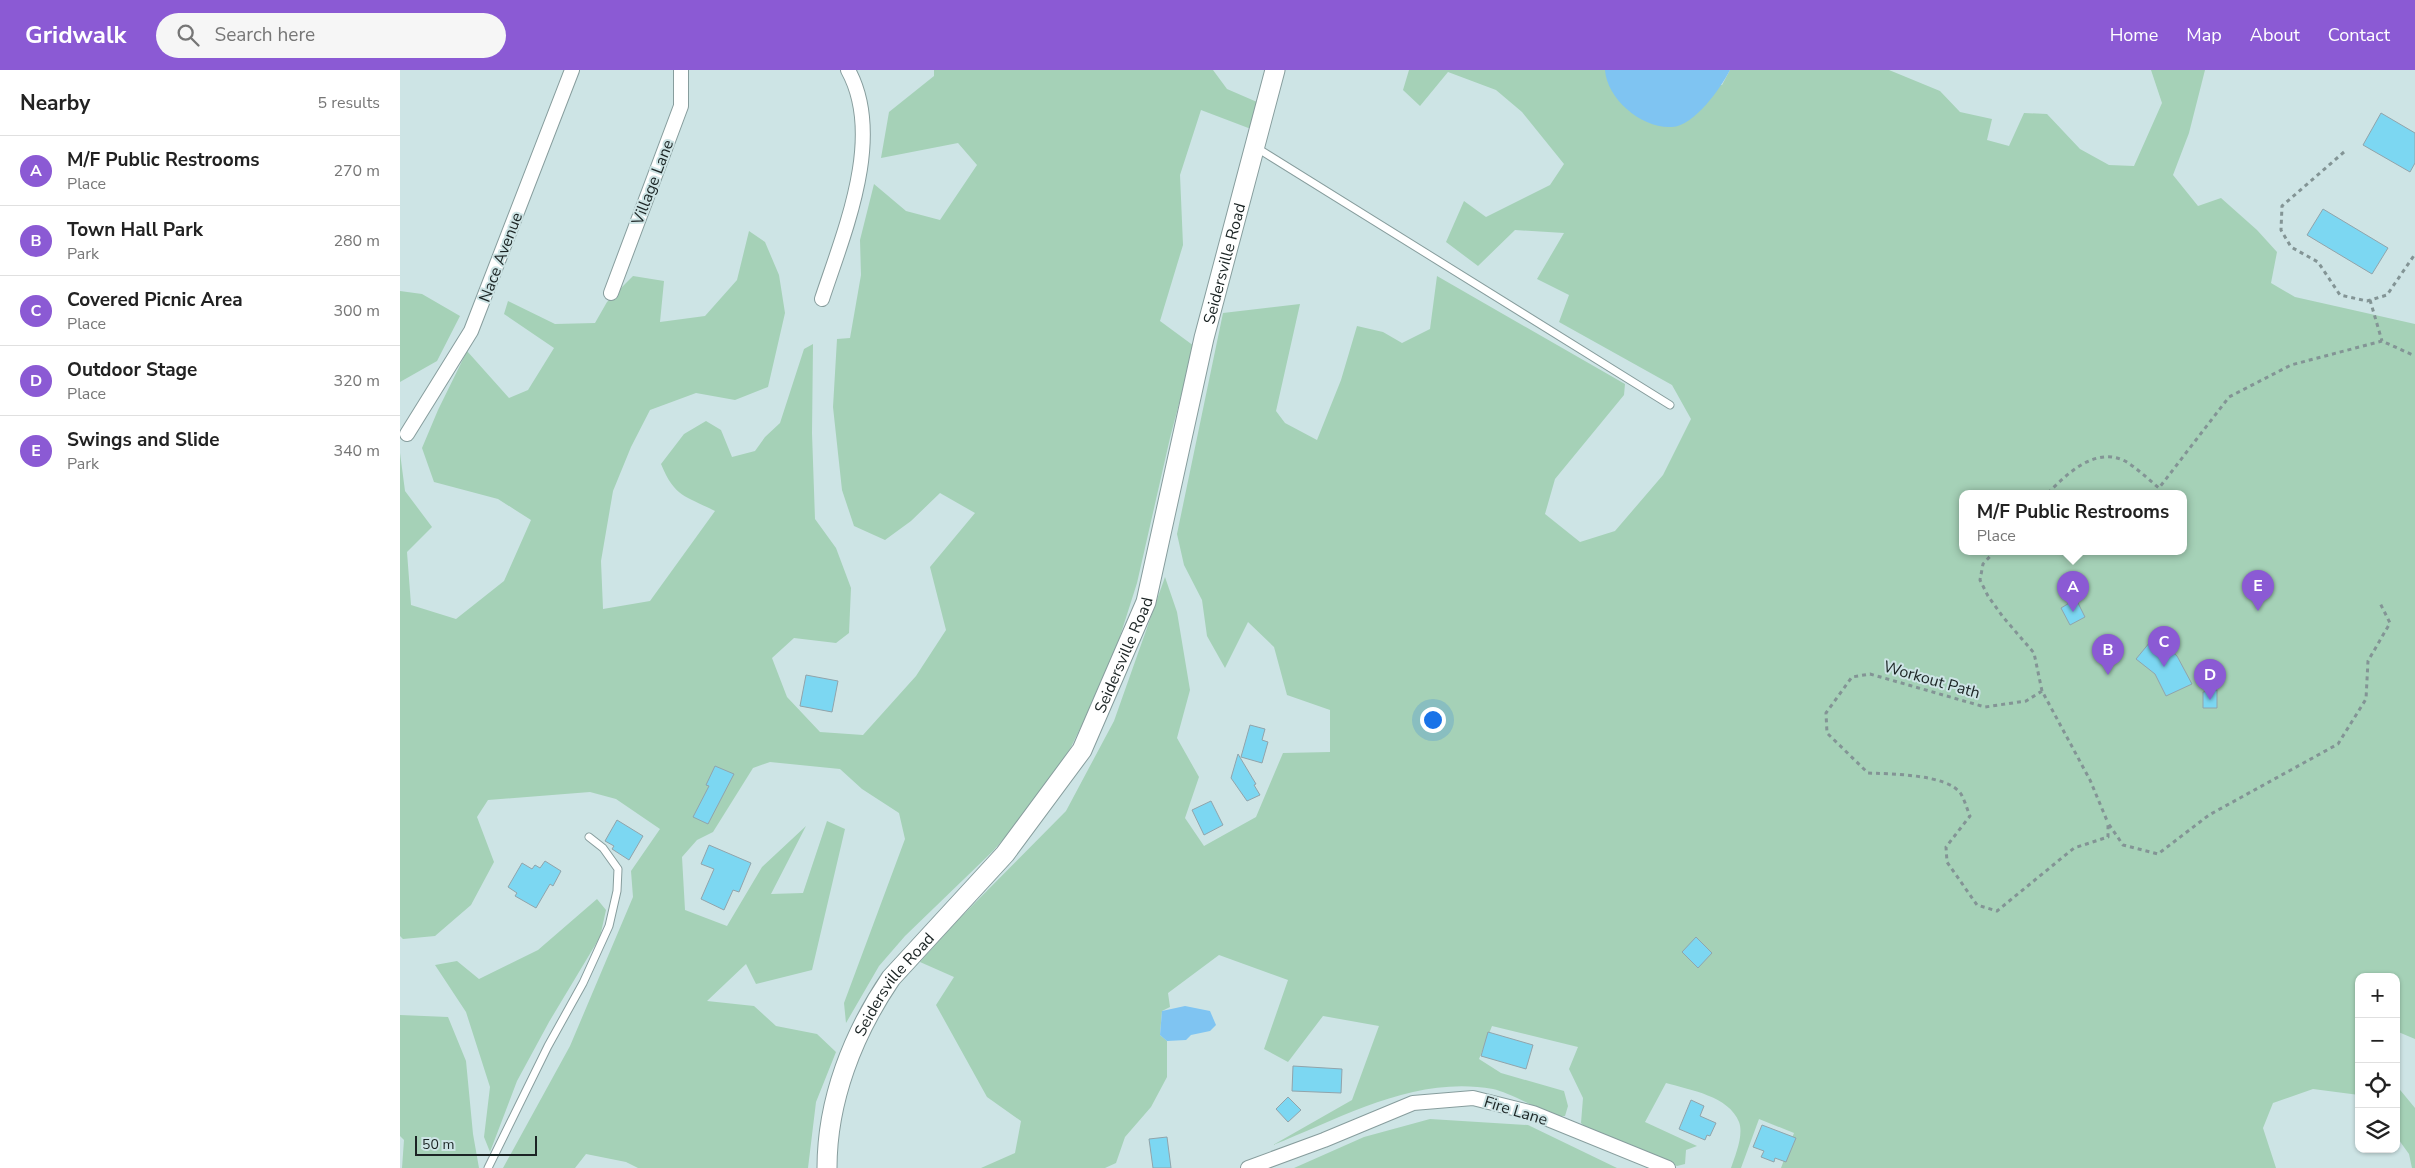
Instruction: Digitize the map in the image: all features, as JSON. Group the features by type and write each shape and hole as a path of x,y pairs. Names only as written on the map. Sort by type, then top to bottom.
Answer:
{"street":[{"name":"Nace Avenue","path":"407,434 471,331 572,70"},
{"name":"Village Lane","path":"611,292 681,106 680,70"},
{"path":"822,300 850,214 864,136 860,97 848,70"},
{"name":"Seidersville Road","path":"827,1168 831,1123 839,1086 859,1032 882,990 1005,854 1082,750 1146,602 1204,338 1275,70"},
{"name":"Fire Lane","path":"1248,1168 1324,1140 1413,1103 1473,1098 1533,1113 1668,1168"}],"lane":[{"path":"1254,146 1670,405"},
{"path":"488,1168 548,1046 583,982 609,926 617,891 618,869 603,848 589,836"}],"path":[{"path":"2344,152 2282,206 2281,230 2290,248 2318,262 2340,295 2367,301 2387,295 2415,254"},
{"path":"2370,300 2382,341"},
{"path":"2051,490 2064,476 2082,464 2106,457 2124,461 2159,488 2229,397 2291,365 2382,341 2415,356"},
{"path":"1991,555 1982,564 1980,580 2003,617 2034,654 2042,691 2090,780 2108,823 2123,845 2158,854 2209,816 2338,744 2366,699 2368,661 2390,623 2380,603"},
{"name":"Workout Path","path":"2042,691 2026,701 1985,707 1870,674 1852,677 1826,713 1827,733 1868,774 1912,775 1942,782 1960,793 1970,816 1946,847 1947,862 1977,905 1997,911 2074,848 2108,837 2108,823"}],"green space":[{"path":"934,70 1213,70 1227,89 1257,102 1251,129 1201,110 1180,175 1183,245 1160,321 1194,346 1170,438 1137,583 1110,668 1071,747 1035,804 993,851 905,936 879,966 846,1023 844,1003 905,839 899,813 862,789 840,769 770,762 753,768 713,832 697,840 682,857 685,910 727,926 762,867 806,826 771,894 803,893 827,821 845,829 812,970 756,984 746,964 707,1001 754,1006 776,1026 817,1034 836,1052 816,1102 808,1168 638,1168 626,1162 586,1154 575,1168 503,1168 570,1046 633,897 631,871 660,829 616,799 590,792 488,800 477,817 494,862 471,905 435,936 403,939 400,936 400,453 405,491 432,527 407,552 411,605 456,619 504,581 531,520 498,499 434,482 422,448 467,351 509,398 528,390 554,348 504,314 508,301 555,324 595,323 607,302 633,276 664,281 660,322 705,316 737,280 749,231 765,242 779,275 785,313 768,387 735,400 696,393 650,410 631,447 613,491 601,561 603,609 650,601 715,511 682,495 671,484 661,464 684,434 706,421 721,430 732,457 755,451 765,437 780,423 804,349 813,344 812,433 815,519 836,548 851,588 849,633 836,643 794,638 772,658 787,697 820,732 863,735 916,676 946,630 930,567 975,513 940,493 911,521 885,540 854,526 842,490 833,407 837,339 850,338 861,275 860,240 874,184 906,211 940,220 977,165 958,143 881,158 889,112 934,76"},
{"path":"1409,70 1605,70 1722,85 1730,70 1889,70 1940,91 1960,112 1992,119 1987,140 2009,146 2024,113 2047,114 2080,149 2109,165 2134,166 2162,103 2151,70 2205,70 2189,133 2173,175 2198,206 2221,198 2257,230 2277,252 2271,283 2295,297 2415,324 2415,1039 2400,1033 2400,973 2355,973 2355,1094 2313,1089 2273,1103 2263,1128 2276,1168 1781,1168 1794,1133 1759,1119 1741,1168 1731,1168 1740,1133 1739,1122 1734,1113 1727,1106 1708,1095 1666,1083 1645,1122 1697,1146 1686,1150 1685,1164 1677,1166 1590,1132 1581,1123 1583,1098 1569,1069 1578,1047 1492,1026 1479,1059 1501,1073 1564,1091 1568,1106 1565,1116 1557,1116 1493,1089 1464,1086 1436,1088 1380,1101 1273,1145 1352,1100 1379,1026 1323,1016 1288,1062 1264,1049 1288,980 1219,955 1168,993 1170,1007 1162,1011 1160,1035 1167,1041 1167,1077 1151,1107 1125,1137 1116,1163 1105,1168 981,1168 1015,1153 1021,1121 987,1097 936,1005 954,977 920,962 956,922 1066,811 1114,721 1165,577 1177,612 1190,690 1177,738 1199,777 1185,818 1204,846 1256,817 1283,753 1330,752 1330,710 1287,695 1274,647 1248,622 1225,668 1207,636 1202,600 1184,565 1177,534 1223,313 1300,304 1276,411 1285,423 1317,440 1341,380 1357,326 1383,332 1402,343 1430,329 1437,276 1625,384 1624,395 1555,479 1545,514 1580,542 1615,531 1663,475 1691,419 1672,385 1559,322 1569,295 1537,279 1564,233 1515,230 1478,266 1446,242 1464,201 1486,217 1550,185 1564,164 1522,112 1496,90 1448,72 1420,106 1403,90"},
{"path":"400,291 422,294 460,316 437,361 400,382"},
{"path":"597,899 606,910 600,937 549,1022 517,1081 490,1152 484,1137 490,1087 466,1012 435,965 457,961 479,979 538,950"},
{"path":"400,1015 448,1017 466,1061 473,1134 479,1168 402,1168 404,1140 400,1136"},
{"path":"2400,1090 2415,1108 2415,1168 2412,1168 2409,1154 2400,1142"},
{"path":"1430,1119 1528,1125 1617,1168 1294,1168 1364,1137"}],"water":[{"path":"1605,70 1730,70 1713,96 1698,113 1680,125 1672,127 1649,123 1628,110 1612,91 1607,81"},
{"path":"1185,1006 1210,1011 1216,1025 1210,1031 1191,1035 1186,1040 1167,1041 1160,1035 1162,1011"}],"building":[{"path":"2381,113 2415,133 2415,163 2410,172 2363,145"},
{"path":"2323,209 2388,248 2372,274 2307,235"},
{"path":"2076,599 2085,617 2070,625 2061,608"},
{"path":"2155,636 2177,656 2192,684 2166,696 2155,674 2136,659"},
{"path":"806,675 838,681 832,712 800,706"},
{"path":"2217,690 2217,708 2203,708 2203,692"},
{"path":"1250,725 1265,729 1262,740 1268,742 1262,763 1241,757"},
{"path":"1238,754 1256,784 1254,785 1260,795 1247,801 1231,778"},
{"path":"715,766 734,774 708,824 693,817 709,786 706,785"},
{"path":"1211,801 1223,825 1204,835 1192,810"},
{"path":"617,820 643,836 629,860 612,849 614,846 605,841"},
{"path":"709,845 751,863 739,892 733,890 724,910 701,899 714,869 701,864"},
{"path":"545,861 561,871 553,886 550,884 536,908 515,896 517,893 508,887 522,863 532,869 535,865 540,868"},
{"path":"1696,937 1712,953 1698,968 1682,952"},
{"path":"1488,1032 1533,1045 1526,1069 1481,1056"},
{"path":"1293,1066 1342,1069 1341,1093 1292,1091"},
{"path":"1288,1097 1301,1110 1288,1122 1276,1109"},
{"path":"1691,1100 1704,1106 1700,1116 1716,1123 1710,1136 1707,1135 1705,1140 1679,1129"},
{"path":"1762,1125 1796,1138 1786,1162 1775,1158 1774,1162 1761,1157 1764,1151 1753,1147"},
{"path":"1167,1137 1171,1168 1153,1168 1149,1139"}],"place":[{"name":"Swings and Slide","path":"2258,611"},
{"name":"M/F Public Restrooms","path":"2073,612"},
{"name":"Covered Picnic Area","path":"2164,667"},
{"name":"Town Hall Park","path":"2108,675"},
{"name":"Outdoor Stage","path":"2210,700"}]}
